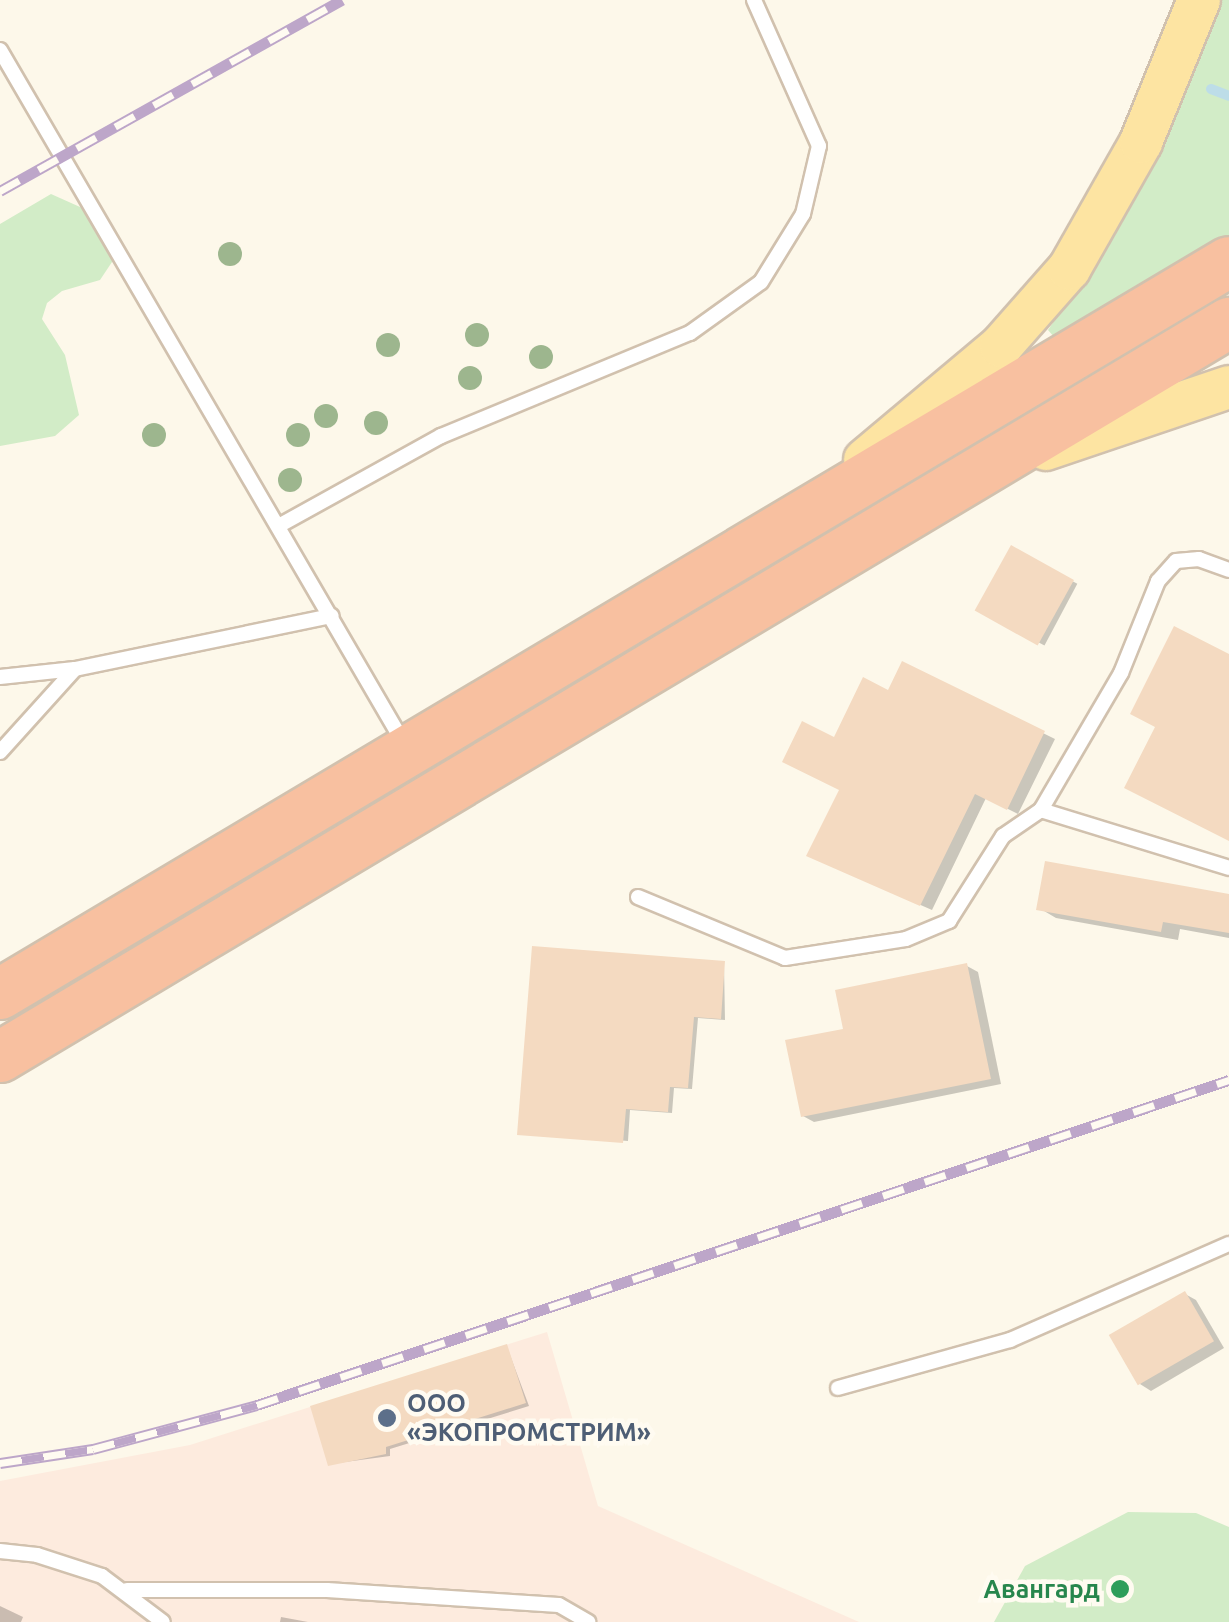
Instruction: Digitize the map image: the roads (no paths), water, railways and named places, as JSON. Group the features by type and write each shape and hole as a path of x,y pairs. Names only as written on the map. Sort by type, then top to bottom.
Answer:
{"highway":[{"path":"0,994 772,538 1229,262"},
{"path":"0,1057 1229,323"}],"main road":[{"path":"772,538 1001,346 1050,295 1140,142 1199,0"},
{"path":"980,474 1229,386"}],"lane":[{"path":"282,524 441,436 690,333 760,282 803,214 818,146 754,0"},
{"path":"0,50 282,524 409,752"},
{"path":"638,897 785,958 906,939 949,921 1003,836 1040,810 1104,706 1158,581 1176,561 1199,558 1229,570"},
{"path":"0,678 75,669 332,616"},
{"path":"0,752 75,669"},
{"path":"1040,810 1229,868"},
{"path":"838,1388 1010,1340 1228,1247"},
{"path":"0,1551 74,1565 127,1590 163,1622"},
{"path":"127,1590 327,1590 560,1605 588,1622"}],"waterway":[{"path":"1211,89 1229,96"}],"railway":[{"path":"0,191 342,0"},
{"path":"0,1463 93,1449 257,1405 1229,1080"}],"place":[{"name":"ООО «ЭКОПРОМСТРИМ»","path":"387,1418"},
{"name":"Авангард","path":"1120,1589"}]}
